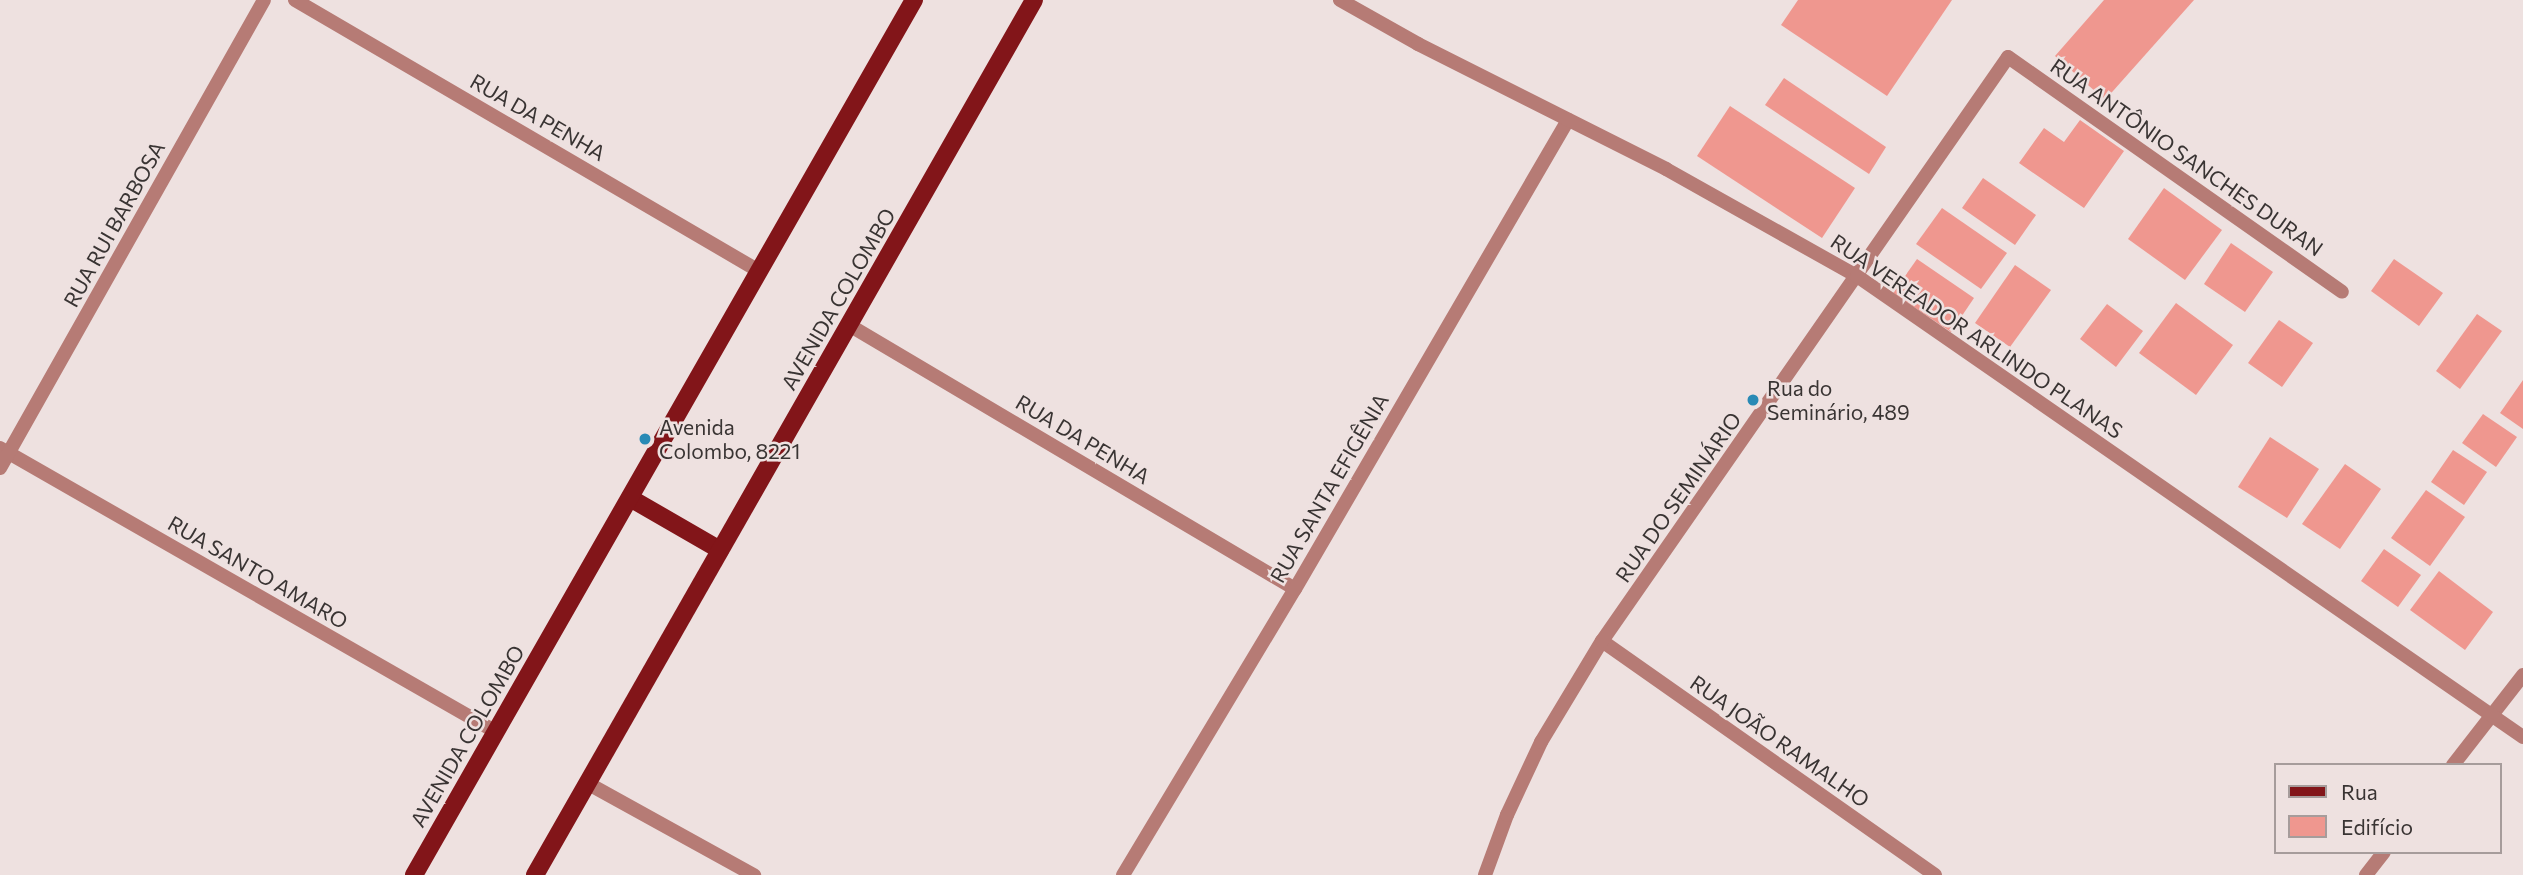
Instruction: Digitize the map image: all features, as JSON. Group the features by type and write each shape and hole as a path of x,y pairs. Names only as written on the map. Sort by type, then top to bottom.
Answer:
{"main road":[{"name":"AVENIDA COLOMBO","path":"414,875 914,0"},
{"name":"AVENIDA COLOMBO","path":"535,875 1034,0"},
{"path":"630,498 720,550"}],"street":[{"name":"RUA RUI BARBOSA","path":"0,468 4,451 264,0"},
{"name":"RUA DA PENHA","path":"295,0 759,271"},
{"name":"RUA VEREADOR ARLINDO PLANAS","path":"1340,0 1418,44 1666,169 1857,276 2523,737"},
{"name":"RUA DO SEMINÁRIO","path":"1485,875 1507,815 1541,742 1602,641 2008,57"},
{"name":"RUA ANTÔNIO SANCHES DURAN","path":"2008,57 2342,292"},
{"name":"RUA SANTA EFIGÊNIA","path":"1123,875 1295,589 1568,120"},
{"name":"RUA DA PENHA","path":"849,325 1295,589"},
{"name":"RUA SANTO AMARO","path":"4,451 496,732"},
{"name":"RUA JOÃO RAMALHO","path":"1602,641 1935,875"},
{"path":"2455,763 2523,675"},
{"path":"587,783 754,875"},
{"path":"2366,875 2382,854"}],"building":[{"path":"1798,0 1952,0 1887,96 1781,25"},
{"path":"2104,0 2194,0 2105,100 2055,56"},
{"path":"1784,78 1886,147 1869,174 1765,105"},
{"path":"1730,106 1855,188 1822,238 1697,156"},
{"path":"2080,120 2124,151 2084,208 2019,163 2044,128 2064,142"},
{"path":"1983,178 2036,215 2015,245 1962,208"},
{"path":"2164,188 2222,230 2185,280 2128,239"},
{"path":"1942,208 2007,253 1981,289 1916,244"},
{"path":"2231,243 2273,272 2245,312 2204,284"},
{"path":"1917,259 1974,298 1951,332 1893,293"},
{"path":"2394,259 2443,293 2419,326 2371,291"},
{"path":"2015,265 2051,290 2010,347 1975,323"},
{"path":"2176,303 2233,345 2196,395 2139,353"},
{"path":"2107,304 2143,331 2116,367 2080,339"},
{"path":"2477,314 2502,331 2460,389 2436,371"},
{"path":"2279,320 2313,343 2282,387 2248,363"},
{"path":"2523,380 2523,429 2500,413"},
{"path":"2483,414 2517,437 2496,467 2462,443"},
{"path":"2270,437 2319,469 2287,518 2238,487"},
{"path":"2453,450 2487,472 2464,505 2431,482"},
{"path":"2345,464 2381,489 2340,549 2302,524"},
{"path":"2426,490 2465,517 2430,566 2391,538"},
{"path":"2384,549 2421,575 2398,607 2361,581"},
{"path":"2439,571 2493,612 2465,650 2410,610"}],"place":[{"name":"Rua do Seminário, 489","path":"1753,400"},
{"name":"Avenida Colombo, 8221","path":"645,439"}]}
